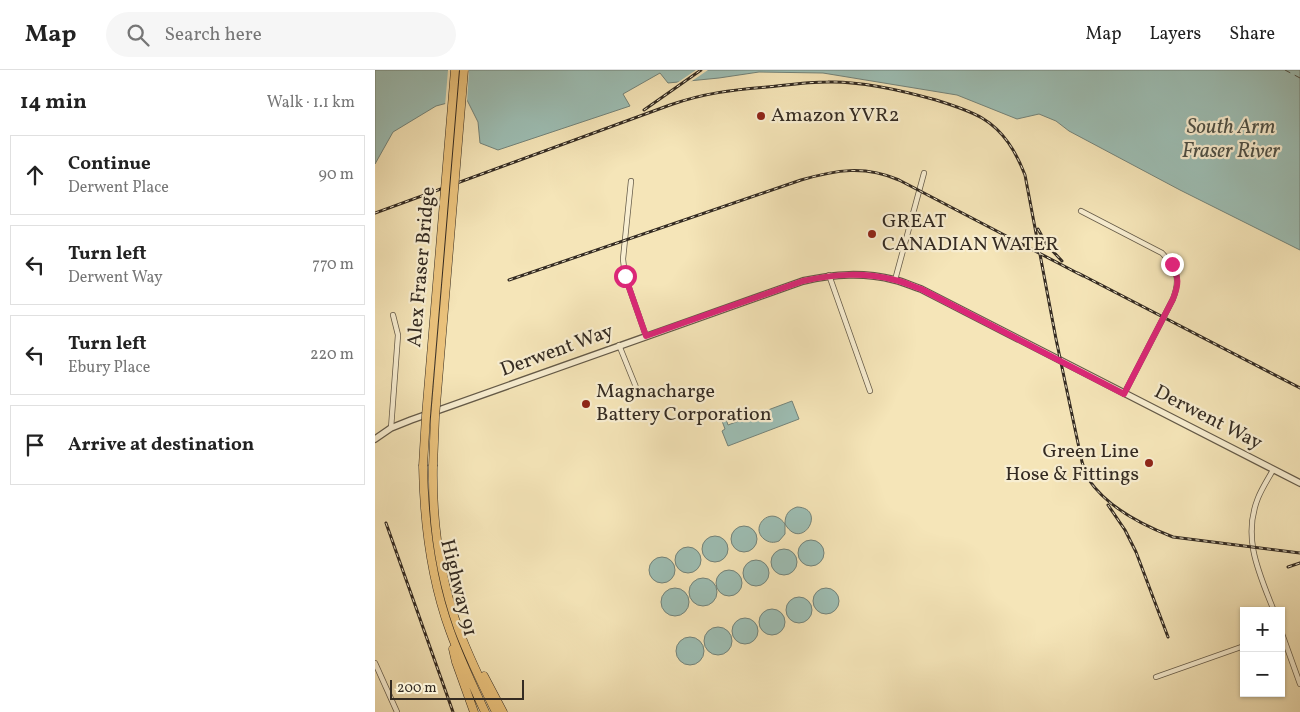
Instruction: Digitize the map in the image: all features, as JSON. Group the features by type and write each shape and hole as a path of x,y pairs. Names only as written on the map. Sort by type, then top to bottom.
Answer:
{"highway":[{"name":"Alex Fraser Bridge","path":"423,466 455,70"},
{"name":"Alex Fraser Bridge","path":"433,466 435,417 464,70"},
{"name":"Highway 91","path":"423,466 424,499 436,582 450,630 485,712"},
{"name":"Highway 91","path":"433,466 433,499 439,548 449,597 458,627"},
{"path":"458,627 495,712"},
{"path":"458,627 503,712"},
{"path":"450,630 456,662 474,712"}],"street":[{"path":"895,280 924,173"},
{"path":"631,181 623,259 625,276 646,336"},
{"path":"1081,211 1162,253 1172,264 1177,276 1178,288 1124,394"},
{"name":"Derwent Way","path":"375,439 391,428 445,408 803,281 829,275 859,274 895,280 921,289 1300,483"},
{"path":"829,275 870,391"},
{"path":"391,428 398,335 393,315"},
{"path":"619,346 638,392"},
{"path":"1272,607 1255,560 1251,531 1254,510 1259,496 1273,470"},
{"path":"1285,641 1300,684"},
{"path":"1156,676 1240,647"},
{"path":"375,663 397,712"}],"water":[{"name":"South Arm Fraser River","path":"375,70 1300,70 1300,250 1180,190 1069,131 1056,121 1039,114 1017,119 957,95 823,73 759,72 668,83 660,73 623,94 630,106 498,150 480,143 478,122 466,98 436,106 393,132 375,164"},
{"path":"792,401 799,419 728,446 722,431 725,429 722,421 726,419 728,425"},
{"path":"797,507 806,509 811,514 809,527 804,532 798,534 792,532 785,524 788,513"},
{"path":"774,516 779,518 785,524 785,534 779,541 768,541 760,534 760,524 768,517"},
{"path":"744,526 753,530 757,539 753,548 744,552 735,548 731,539 735,530"},
{"path":"715,536 724,540 728,549 724,558 715,562 706,558 702,549 706,540"},
{"path":"811,540 821,543 824,553 821,563 811,566 801,563 798,553 801,543"},
{"path":"688,547 697,551 701,560 697,569 688,573 679,569 675,560 679,551"},
{"path":"784,549 793,553 797,562 793,571 784,575 775,571 771,562 775,553"},
{"path":"662,557 671,561 675,570 671,579 662,583 653,579 649,570 653,561"},
{"path":"756,560 765,564 769,573 765,582 756,586 747,582 743,573 747,564"},
{"path":"729,570 739,573 742,583 739,593 729,596 719,593 716,583 719,573"},
{"path":"703,578 713,582 717,592 713,602 703,606 693,602 689,592 693,582"},
{"path":"675,588 685,592 689,602 685,612 675,616 665,612 661,602 665,592"},
{"path":"826,588 836,591 839,601 836,611 826,614 816,611 813,601 816,591"},
{"path":"799,597 808,601 812,610 808,619 799,623 790,619 786,610 790,601"},
{"path":"772,609 781,613 785,622 781,631 772,635 763,631 759,622 763,613"},
{"path":"745,618 755,621 758,631 755,641 745,644 735,641 732,631 735,621"},
{"path":"718,627 728,631 732,641 728,651 718,655 708,651 704,641 708,631"},
{"path":"690,637 700,641 704,651 700,661 690,665 680,661 676,651 680,641"}],"pier":[{"path":"448,70 469,70 467,103 465,100 445,106"},
{"path":"696,70 708,70 689,83 674,85"}],"ferry route":[{"path":"1285,70 1300,78"}],"railway":[{"path":"644,110 701,70"},
{"path":"375,213 670,105 718,93 805,83 841,82 897,90 960,108 982,118 997,129 1018,158 1025,175 1056,339 1082,462 1089,480 1106,499 1126,514 1149,527 1173,537 1300,553"},
{"path":"509,280 801,180 850,171 874,172 899,180 1083,276"},
{"path":"1038,229 1047,245 1062,261"},
{"path":"1078,273 1300,388"},
{"path":"1108,505 1125,530 1136,552 1168,637"},
{"path":"386,523 453,712"},
{"path":"1288,567 1300,563"}],"place":[{"name":"Amazon YVR2","path":"761,116"},
{"name":"GREAT CANADIAN WATER","path":"872,234"},
{"name":"Magnacharge Battery Corporation","path":"586,404"},
{"name":"Green Line Hose & Fittings","path":"1149,463"}],"route":[{"path":"625,276 646,336 803,281 829,275 859,274 895,280 921,289 1124,394 1178,288 1177,276 1172,264"}]}
